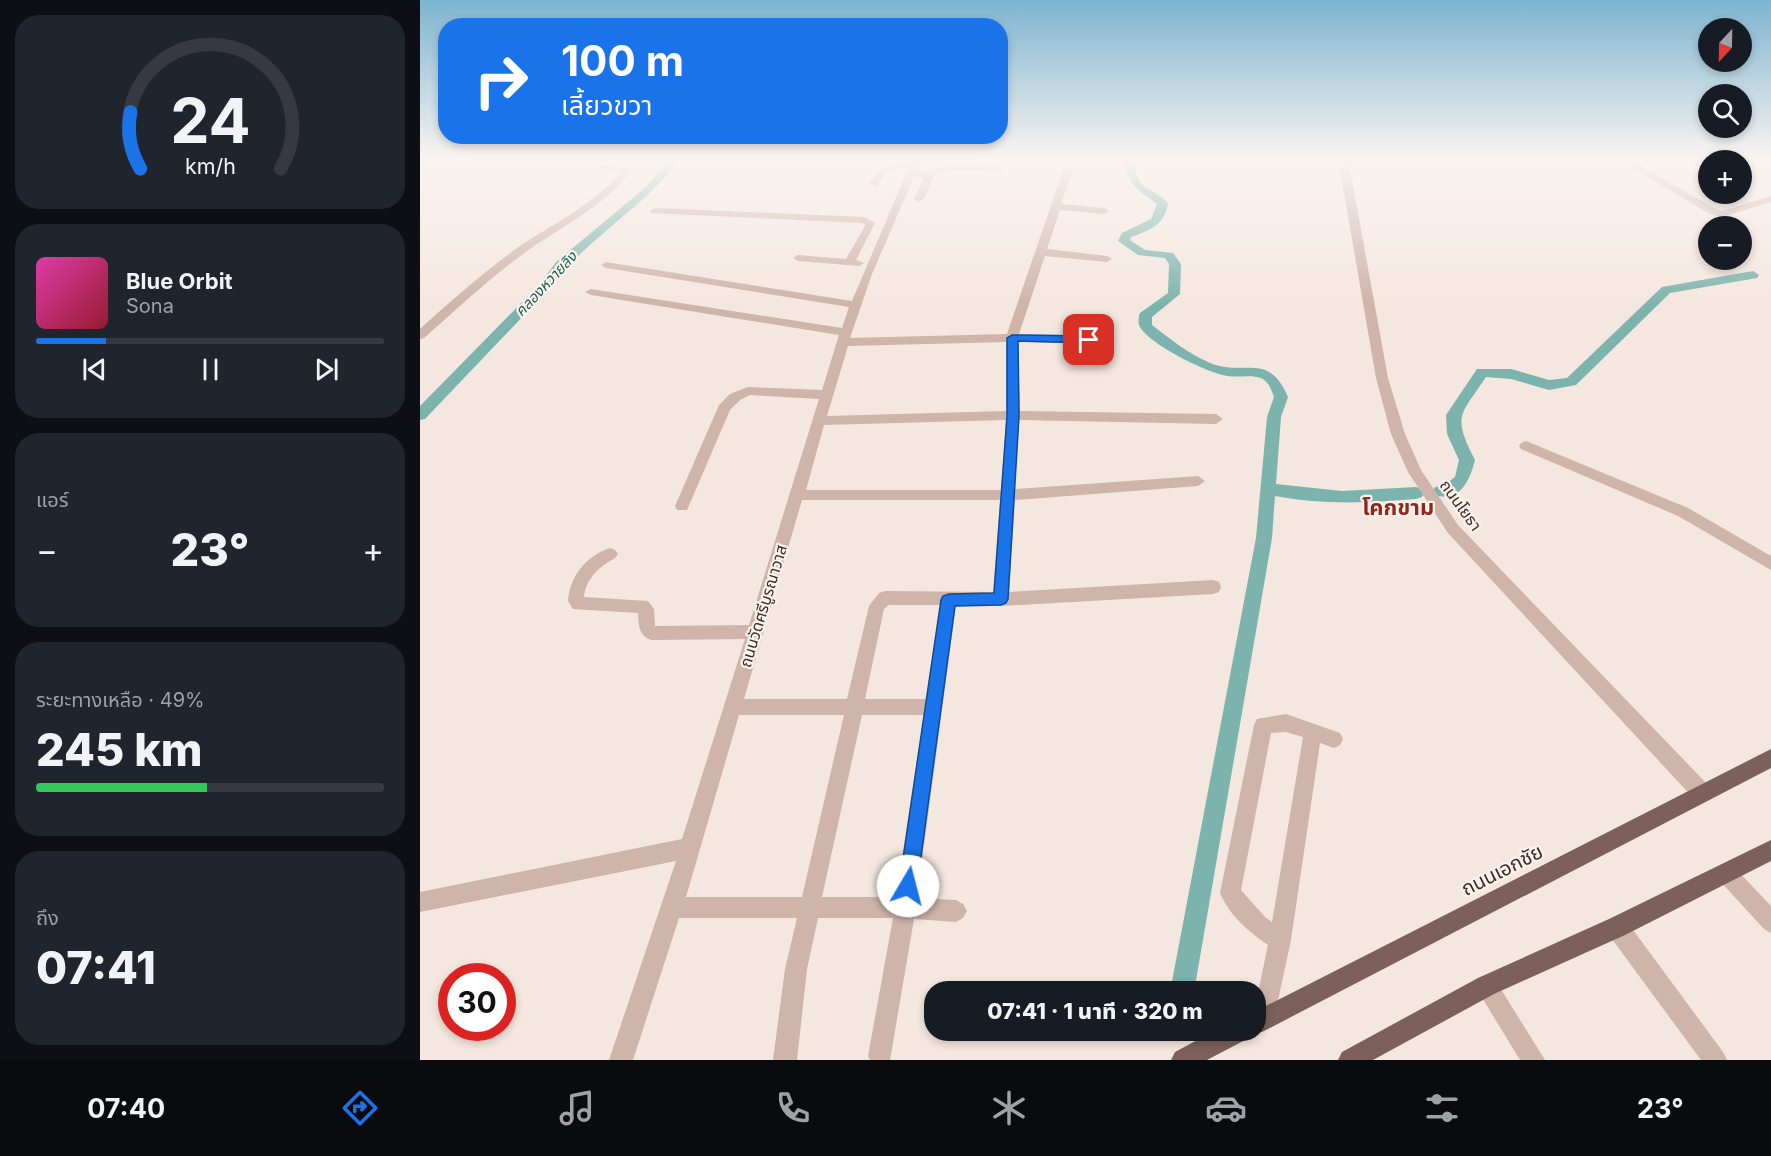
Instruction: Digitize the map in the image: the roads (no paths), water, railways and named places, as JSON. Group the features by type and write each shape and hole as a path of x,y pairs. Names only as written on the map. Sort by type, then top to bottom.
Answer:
{"main road":[{"name":"ถนนเอกชัย","path":"1266,1017 1771,758"},
{"path":"1350,1060 1486,986 1617,927 1771,850"},
{"path":"1183,1060 1220,1041"}],"street":[{"path":"420,335 482,280 585,207"},
{"name":"ถนนวัดศรีบูรณาวาส","path":"621,1060 672,907 845,337 871,265 896,207"},
{"path":"1001,599 1013,416 1012,338 1056,207"},
{"path":"1062,207 1104,211"},
{"name":"ถนนโยธา","path":"1352,207 1383,378 1398,434 1415,472 1453,529 1702,793"},
{"path":"1706,207 1722,214 1743,207"},
{"path":"655,211 864,220 870,224 869,228 850,261"},
{"path":"1041,252 1107,259"},
{"path":"798,258 850,261 871,265"},
{"path":"606,265 856,305"},
{"path":"591,292 845,337 1109,340"},
{"path":"682,506 724,408 735,397 748,391 828,395"},
{"path":"820,421 1013,416 1216,419"},
{"path":"1526,446 1683,512 1771,564"},
{"path":"797,495 1009,495 1198,482"},
{"path":"610,554 594,562 585,572 576,595 576,601 579,604 642,606 646,609 646,629 651,633 756,632"},
{"path":"785,1060 796,969 877,606 880,601 885,598 1001,599 1213,586"},
{"path":"880,1056 905,908 949,600"},
{"path":"733,707 934,707"},
{"path":"1280,940 1257,925 1230,893 1263,725 1286,723 1334,739"},
{"path":"1266,994 1280,940 1313,732"},
{"path":"420,902 690,848"},
{"path":"1726,873 1771,922"},
{"path":"672,907 905,908 956,911"},
{"path":"1617,927 1715,1060"},
{"path":"1486,986 1533,1060"}],"waterway":[{"name":"คลองหวายลิง","path":"420,415 543,288 560,265 628,207"},
{"path":"1162,207 1159,217 1151,225 1126,235 1124,241 1142,253 1169,255 1175,264 1174,294 1145,316 1146,326 1174,348 1205,366 1228,372 1260,373 1275,384 1281,397 1274,417 1268,489"},
{"path":"1441,491 1448,490 1462,480 1467,460 1454,434 1453,415 1482,372 1511,374 1549,385 1571,382 1666,290 1753,275"},
{"path":"1184,981 1264,538 1268,489"},
{"path":"1268,489 1305,495 1342,497 1416,493"}],"district":[{"name":"โคกขาม","path":"1398,507"}]}
